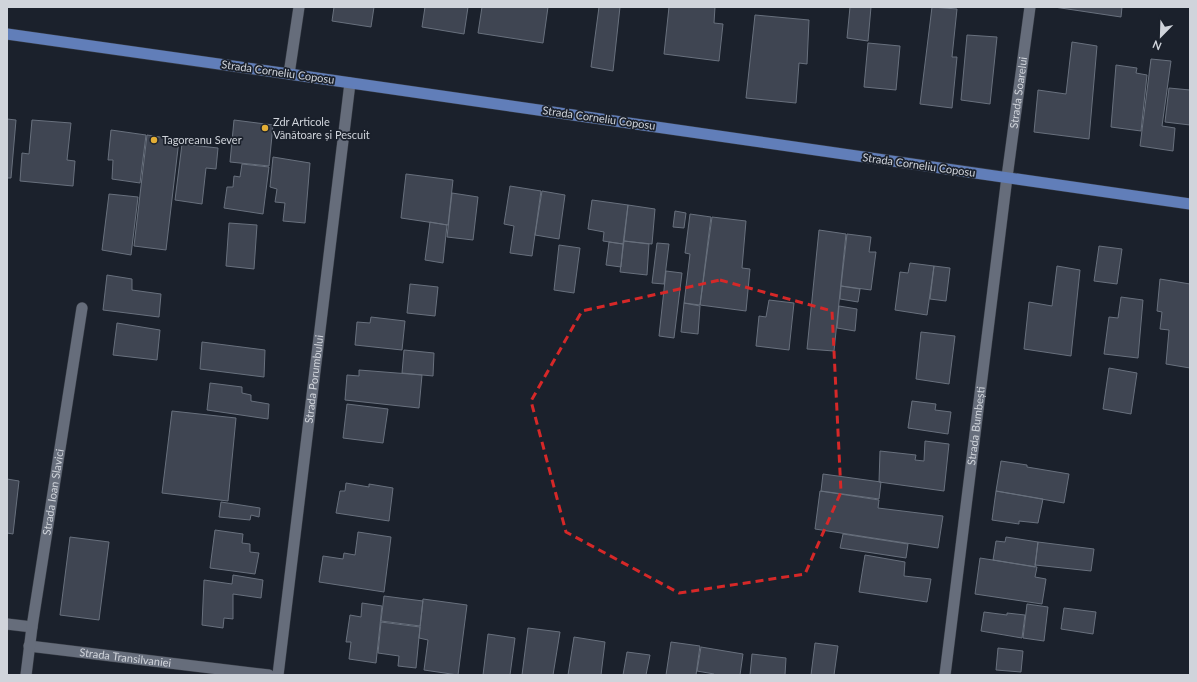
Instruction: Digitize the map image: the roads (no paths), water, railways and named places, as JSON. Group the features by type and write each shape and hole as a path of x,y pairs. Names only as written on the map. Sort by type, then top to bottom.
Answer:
{"main road":[{"name":"Strada Corneliu Coposu","path":"7,34 1190,204"}],"street":[{"path":"289,74 299,7"},
{"name":"Strada Soarelui","path":"1007,178 1030,7"},
{"name":"Strada Porumbului","path":"278,675 350,83"},
{"name":"Strada Bumbești","path":"945,675 1007,178"},
{"name":"Strada Ioan Slavici","path":"26,675 29,646 82,308"},
{"path":"7,624 32,627"},
{"name":"Strada Transilvaniei","path":"29,646 269,675"}],"place":[{"name":"Zdr Articole Vânătoare și Pescuit","path":"265,128"},
{"name":"Tagoreanu Sever","path":"154,140"}]}
